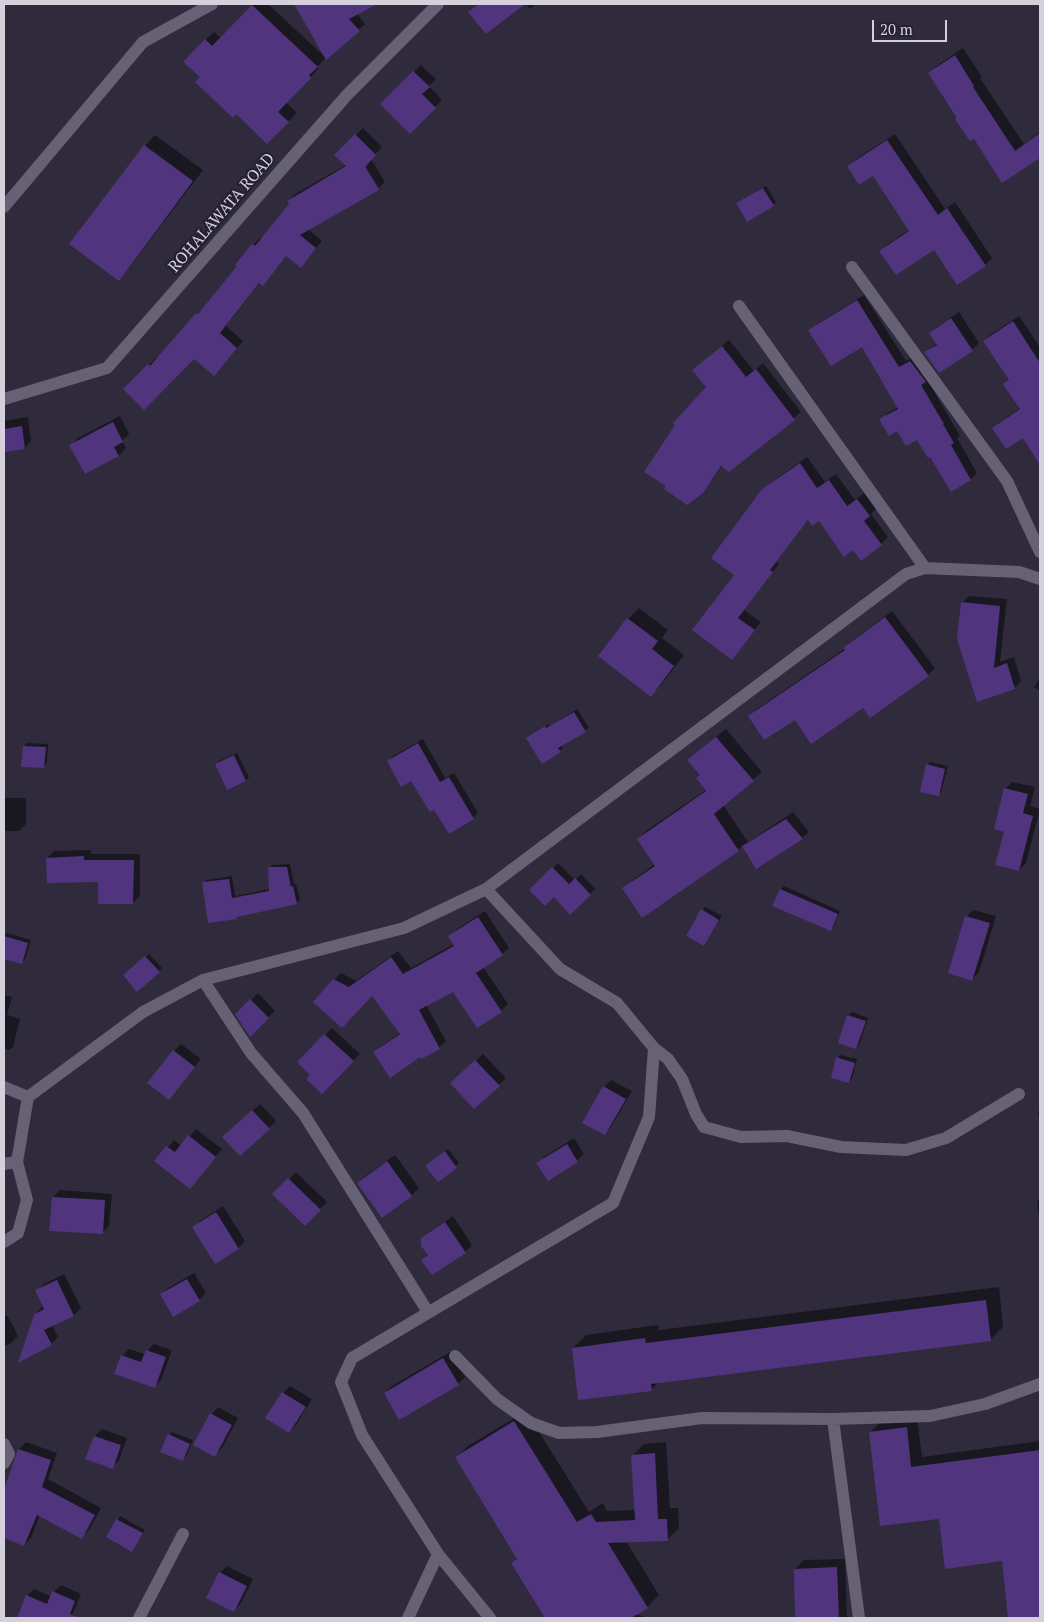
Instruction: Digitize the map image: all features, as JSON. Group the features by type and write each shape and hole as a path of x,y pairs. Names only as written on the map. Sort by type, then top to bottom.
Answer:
{"street":[{"path":"4,208 143,42 212,4"},
{"name":"ROHALAWATA ROAD","path":"4,399 108,368 347,95 438,4"},
{"path":"852,267 1007,481 1040,552"},
{"path":"739,306 925,568"},
{"path":"4,1242 18,1233 27,1200 17,1162 28,1097 143,1012 203,980 404,928 486,889 906,574 925,568 1019,572 1040,579"},
{"path":"486,889 560,969 617,1003 654,1048 668,1059 682,1079 696,1114 704,1127 741,1137 787,1136 840,1147 906,1150 946,1138 1019,1094"},
{"path":"203,980 251,1053 303,1113 428,1312"},
{"path":"490,1618 438,1554 362,1435 341,1382 352,1358 614,1203 648,1117 654,1048"},
{"path":"4,1087 28,1097"},
{"path":"4,1164 17,1162"},
{"path":"455,1356 497,1399 531,1423 558,1433 598,1432 702,1418 832,1419 930,1416 985,1404 1040,1384"},
{"path":"832,1419 859,1618"},
{"path":"4,1444 9,1454 4,1463"},
{"path":"139,1618 183,1534"},
{"path":"408,1618 438,1554"}],"building":[{"path":"294,4 377,4 349,19 360,31 326,60"},
{"path":"479,4 525,4 486,34 468,12"},
{"path":"252,5 318,67 309,75 311,78 278,112 289,122 267,144 236,114 233,118 195,82 200,77 183,62 205,39 212,46"},
{"path":"955,55 973,87 1015,151 1040,133 1040,158 1002,183 974,139 970,141 955,119 957,118 928,73"},
{"path":"413,71 430,87 422,94 436,108 410,134 380,104"},
{"path":"355,134 376,155 365,167 379,190 300,235 316,248 301,268 286,256 263,286 259,283 220,333 237,348 214,376 194,359 144,410 123,389 148,364 150,366 196,313 198,314 237,266 235,265 252,244 255,246 289,204 287,201 346,166 334,155"},
{"path":"887,140 938,215 947,208 986,266 957,285 934,250 896,275 879,251 909,231 873,176 859,185 847,166"},
{"path":"144,145 193,181 119,281 69,244"},
{"path":"763,188 774,206 747,222 736,203"},
{"path":"857,300 899,367 910,361 926,382 921,385 954,443 951,445 971,480 951,492 930,457 928,458 917,440 906,446 897,431 889,436 879,419 898,409 862,347 831,366 808,330"},
{"path":"951,318 973,351 939,373 924,352 937,345 929,333"},
{"path":"1013,321 1040,363 1040,465 1023,438 1006,449 992,428 1020,409 1003,384 1009,380 983,341"},
{"path":"722,346 746,377 756,369 795,420 729,472 721,466 703,493 687,505 664,489 666,486 644,472 675,425 673,423 706,387 692,370"},
{"path":"113,422 123,442 114,447 119,456 85,474 69,445"},
{"path":"22,426 25,449 4,452 4,429"},
{"path":"800,463 817,488 829,480 847,506 857,499 870,516 864,521 882,545 861,561 853,550 844,557 819,521 812,526 808,520 770,570 773,572 738,618 755,630 732,660 692,630 734,575 711,558 762,489"},
{"path":"961,602 1000,606 994,668 1007,663 1015,689 977,702 957,639"},
{"path":"885,617 929,676 870,718 863,708 811,744 795,720 764,740 748,716 845,650 843,648"},
{"path":"627,618 658,641 652,649 674,666 651,697 598,656"},
{"path":"574,712 586,732 558,748 561,752 542,764 526,738 545,726 546,728"},
{"path":"716,737 754,781 714,814 739,851 642,918 622,888 655,866 637,839 706,791 696,778 700,775 687,760"},
{"path":"418,743 440,782 449,777 474,819 449,834 434,810 430,812 411,781 401,787 387,761"},
{"path":"23,746 46,747 44,768 21,767"},
{"path":"234,755 246,781 227,790 215,764"},
{"path":"926,764 945,769 939,796 920,792"},
{"path":"1004,788 1028,794 1023,813 1033,816 1019,871 995,865 1004,832 994,829"},
{"path":"786,819 803,839 756,869 742,846"},
{"path":"84,856 84,860 134,860 133,904 98,904 98,882 47,883 46,858"},
{"path":"268,867 287,867 297,904 237,917 237,919 208,923 202,882 229,879 232,898 269,891"},
{"path":"552,867 569,884 575,878 591,895 570,915 554,897 545,906 529,890"},
{"path":"780,889 838,914 831,931 772,906"},
{"path":"701,909 719,920 704,946 686,936"},
{"path":"965,916 990,923 972,981 948,973"},
{"path":"478,917 503,955 476,973 502,1012 477,1028 453,992 419,1010 440,1049 421,1059 420,1057 390,1078 373,1052 400,1034 372,996 342,1028 313,1002 333,979 349,987 391,957 403,974 454,946 448,936"},
{"path":"4,936 28,943 22,964 4,959"},
{"path":"145,956 160,972 137,992 123,975"},
{"path":"250,999 269,1018 250,1037 235,1014"},
{"path":"847,1015 866,1021 856,1049 838,1043"},
{"path":"324,1034 354,1061 322,1094 306,1079 310,1075 297,1062"},
{"path":"173,1050 195,1067 169,1100 147,1083"},
{"path":"836,1057 855,1063 849,1083 831,1078"},
{"path":"475,1060 500,1086 474,1109 450,1083"},
{"path":"603,1086 626,1099 605,1135 582,1123"},
{"path":"252,1110 270,1129 240,1156 222,1137"},
{"path":"188,1135 216,1157 190,1189 154,1161 166,1146 175,1152"},
{"path":"567,1144 578,1162 548,1181 536,1163"},
{"path":"445,1151 457,1168 438,1182 425,1166"},
{"path":"387,1161 412,1196 382,1218 357,1183"},
{"path":"288,1178 321,1210 305,1226 272,1194"},
{"path":"52,1197 105,1200 103,1234 49,1231"},
{"path":"216,1212 239,1249 215,1264 192,1227"},
{"path":"445,1222 466,1253 432,1275 421,1260 428,1255 421,1246 421,1238"},
{"path":"187,1279 200,1301 173,1317 160,1294"},
{"path":"57,1280 74,1316 44,1330 52,1345 18,1363 35,1312 35,1314 44,1309 35,1290"},
{"path":"986,1300 991,1341 651,1384 652,1391 578,1400 572,1348 645,1338 646,1343"},
{"path":"146,1350 166,1357 155,1388 114,1374 121,1355 141,1362"},
{"path":"443,1358 459,1385 399,1420 384,1393"},
{"path":"282,1392 306,1407 289,1433 265,1418"},
{"path":"210,1413 232,1425 215,1457 193,1445"},
{"path":"514,1421 577,1522 591,1514 596,1522 635,1520 631,1455 655,1453 658,1519 667,1519 668,1541 608,1543 648,1608 631,1618 545,1618 511,1563 517,1559 455,1457"},
{"path":"907,1427 911,1467 1040,1450 1040,1618 1008,1618 1002,1561 945,1569 939,1519 880,1526 869,1432"},
{"path":"168,1434 190,1444 183,1461 160,1452"},
{"path":"94,1436 121,1445 113,1469 85,1459"},
{"path":"18,1449 51,1460 42,1487 95,1515 82,1539 37,1515 24,1546 4,1538 4,1490"},
{"path":"116,1519 143,1533 132,1552 106,1537"},
{"path":"837,1567 839,1618 795,1618 794,1569"},
{"path":"219,1572 247,1586 234,1612 206,1598"},
{"path":"52,1591 75,1601 70,1614 79,1618 17,1618 26,1595 47,1604"}]}
